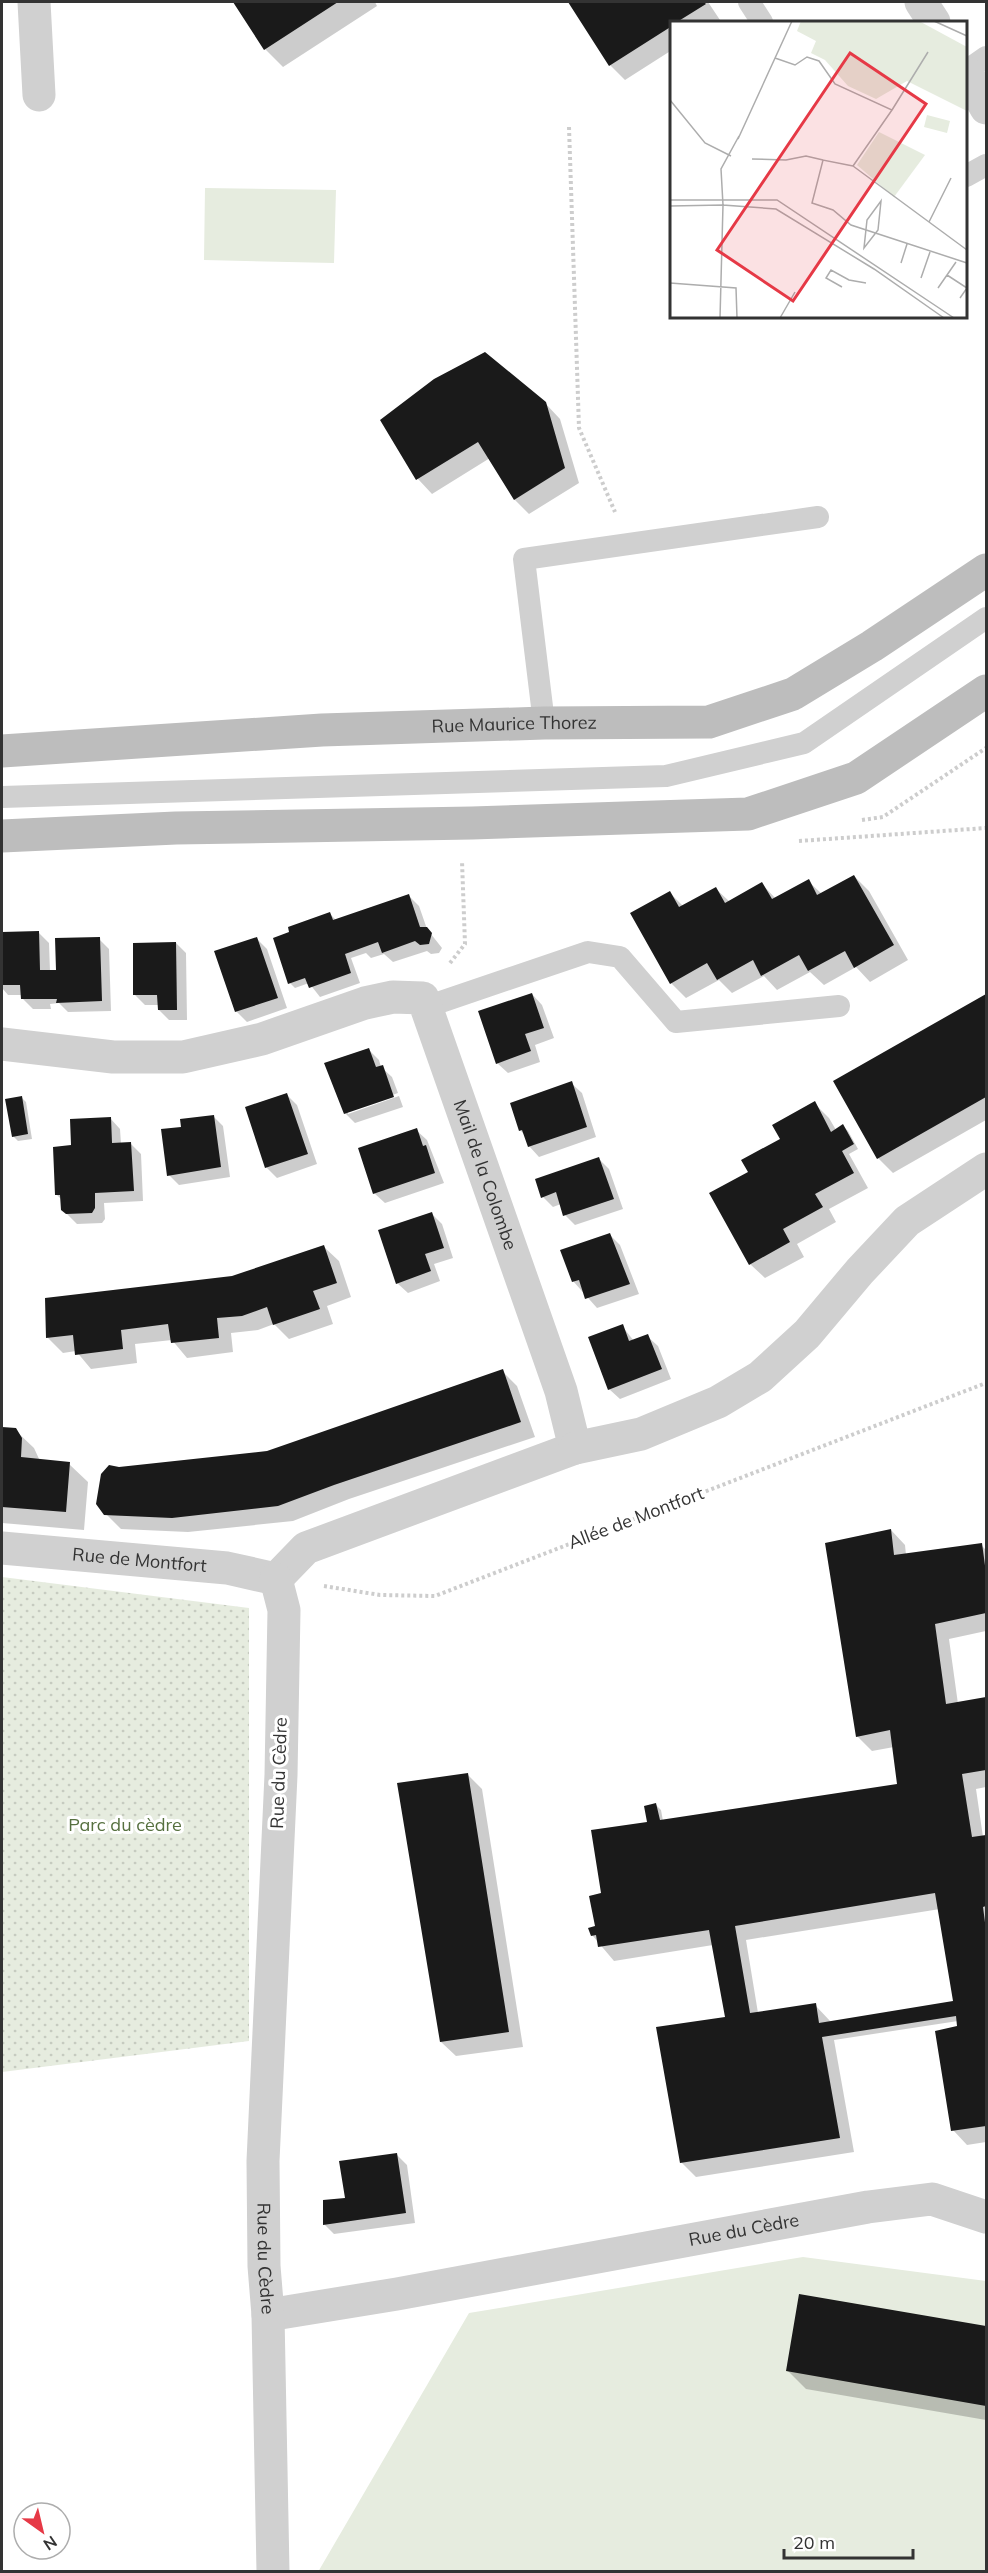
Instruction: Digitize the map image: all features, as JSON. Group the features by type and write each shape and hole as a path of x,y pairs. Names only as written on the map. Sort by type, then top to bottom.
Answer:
{"main road":[{"name":"Rue Maurice Thorez","path":"2,751 322,730 544,723 709,722 793,694 872,646 987,570"},
{"path":"2,836 176,828 461,823 748,814 856,778 987,691"}],"street":[{"path":"34,2 39,95"},
{"path":"921,2 933,21"},
{"path":"967,74 987,108"},
{"path":"2,1044 113,1057 183,1057 262,1039 365,1003 393,997 424,1003"},
{"name":"Mail de la Colombe","path":"424,1003 561,1391 575,1448"},
{"path":"276,1579 306,1548 575,1448 641,1434 718,1402 760,1377 807,1334 860,1270 907,1221 987,1169"},
{"name":"Rue de Montfort","path":"2,1548 227,1568 276,1579"},
{"name":"Rue du Cèdre","path":"276,1579 284,1610 281,1775 263,2161 264,2266 268,2314 397,2294 868,2207 932,2199 987,2217"},
{"path":"268,2314 273,2571"}],"lane":[{"path":"750,2 761,21"},
{"path":"967,71 987,57"},
{"path":"967,176 987,165"},
{"path":"544,723 524,559 818,517"},
{"path":"2,797 666,776 804,743 987,618"},
{"path":"424,1003 588,952 620,957 676,1022 839,1006"}],"path":[{"path":"569,127 579,428 628,543"},
{"path":"424,1003 465,944 461,854"},
{"name":"Allée de Montfort","path":"276,1579 380,1595 435,1596 987,1383"}],"green space":[{"path":"205,188 336,190 334,263 204,260"},
{"name":"Parc du cèdre","path":"2,1577 249,1608 249,2041 2,2072"},
{"path":"803,2257 986,2281 986,2571 318,2572 469,2313"}],"building":[{"path":"233,2 338,2 264,50"},
{"path":"568,2 704,2 706,4 679,21 670,21 670,27 609,66"},
{"path":"485,352 546,402 565,468 514,500 478,442 416,480 380,420 434,379"},
{"path":"854,875 894,945 854,968 845,951 808,971 799,955 761,976 753,960 717,980 707,963 670,984 630,913 670,891 679,907 716,887 725,903 762,882 772,899 809,879 817,895"},
{"path":"409,894 420,927 427,927 432,933 429,944 420,945 415,941 382,953 378,942 345,954 351,973 309,988 305,978 288,984 273,938 289,932 288,927 330,912 333,920"},
{"path":"39,931 40,970 56,970 55,938 100,937 102,1001 56,1003 57,999 21,999 20,985 2,985 2,932"},
{"path":"257,937 278,998 235,1012 214,951"},
{"path":"176,942 177,1010 158,1010 157,995 133,995 133,943"},
{"path":"532,993 544,1028 525,1034 531,1051 496,1064 478,1011"},
{"path":"986,994 986,1097 877,1159 833,1081"},
{"path":"369,1048 376,1067 383,1065 394,1097 344,1114 324,1063"},
{"path":"572,1081 587,1127 528,1147 522,1130 519,1131 510,1103"},
{"path":"287,1093 308,1154 265,1168 245,1107"},
{"path":"22,1096 28,1134 12,1137 5,1099"},
{"path":"815,1101 831,1132 843,1124 854,1144 842,1151 854,1173 815,1194 823,1207 783,1229 790,1242 749,1265 709,1193 748,1172 741,1160 780,1139 772,1125"},
{"path":"214,1115 221,1167 167,1176 161,1129 181,1127 180,1119"},
{"path":"111,1117 112,1143 131,1142 134,1191 95,1193 95,1208 92,1213 66,1214 61,1210 60,1195 55,1195 53,1147 71,1145 70,1119"},
{"path":"417,1128 423,1146 426,1145 435,1173 373,1194 358,1148"},
{"path":"599,1157 614,1199 563,1216 556,1192 541,1198 535,1179"},
{"path":"432,1212 444,1248 425,1254 431,1271 396,1284 378,1230"},
{"path":"610,1233 630,1284 585,1299 579,1280 572,1282 560,1250"},
{"path":"324,1245 337,1283 313,1291 320,1309 273,1325 267,1307 242,1316 217,1318 219,1338 171,1343 168,1324 121,1330 123,1349 75,1355 73,1335 46,1338 45,1298 232,1276"},
{"path":"623,1324 629,1341 648,1334 662,1369 608,1390 588,1337"},
{"path":"503,1369 521,1422 278,1506 172,1518 104,1515 96,1504 101,1474 109,1465 119,1467 267,1451"},
{"path":"2,1427 16,1428 22,1438 21,1457 70,1462 66,1512 2,1507"},
{"path":"891,1529 894,1555 982,1543 986,1573 986,1613 935,1624 946,1704 986,1697 986,1770 962,1774 972,1837 986,1835 986,1906 983,1907 986,1930 986,2126 951,2131 935,2031 957,2026 956,2016 822,2037 840,2138 680,2163 656,2027 725,2017 709,1930 598,1947 596,1935 591,1936 588,1928 595,1926 589,1896 601,1893 591,1830 647,1822 644,1806 656,1803 660,1820 897,1784 890,1730 856,1737 825,1543","holes":["935,1893 953,2001 819,2023 816,2003 750,2013 735,1926"]},
{"path":"468,1773 509,2032 440,2042 397,1783"},
{"path":"397,2153 406,2213 323,2225 323,2200 345,2198 339,2161"},
{"path":"799,2294 986,2326 986,2406 786,2371"}]}
